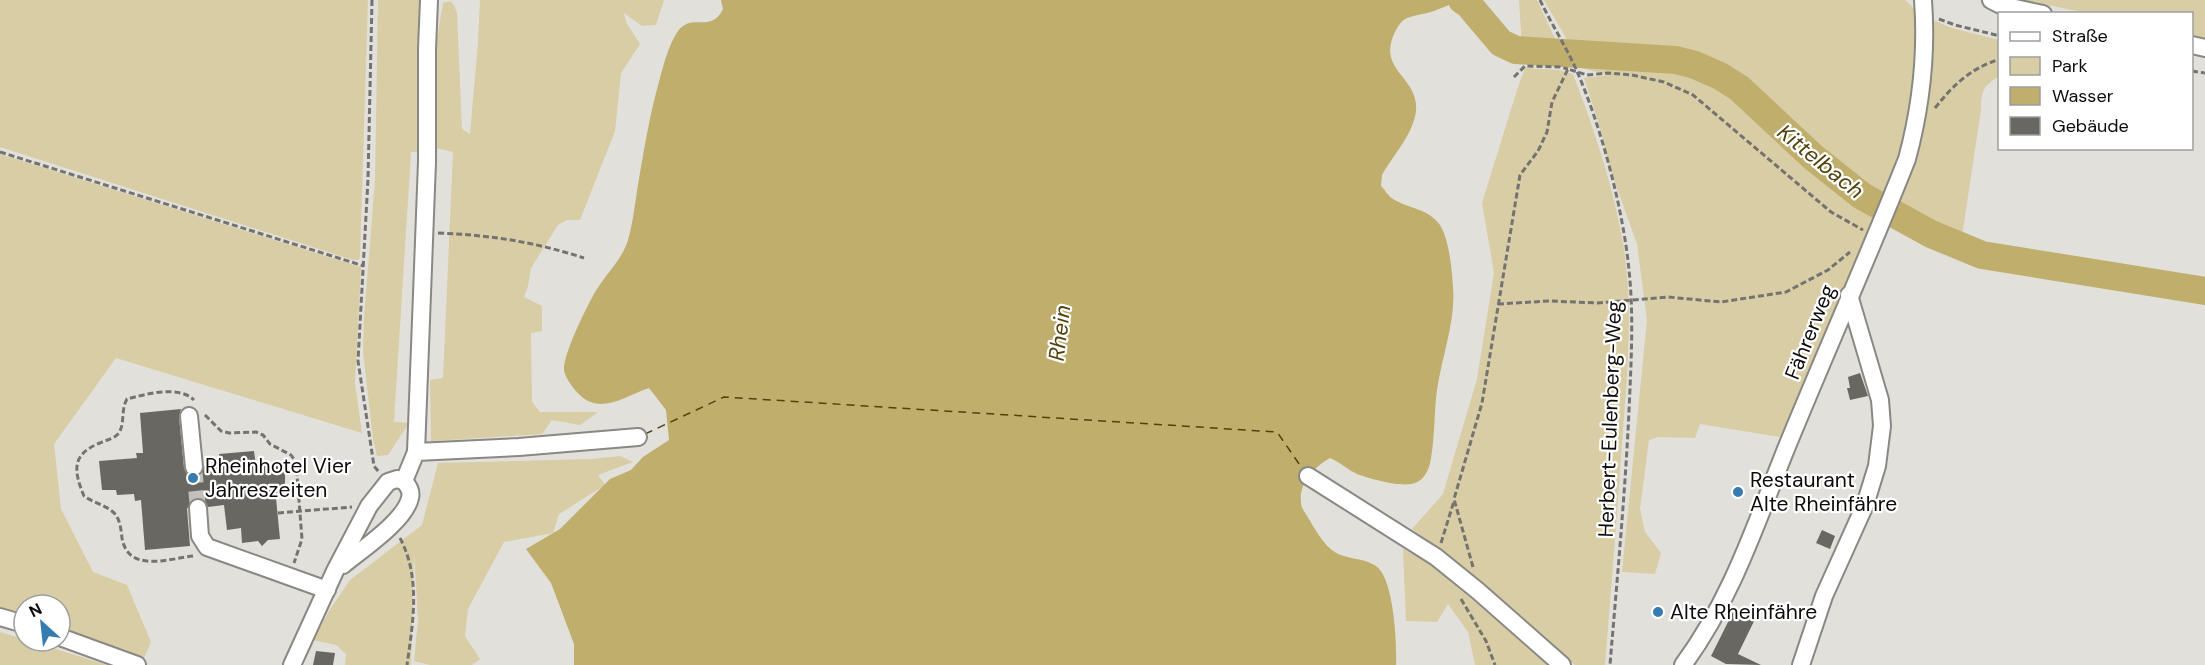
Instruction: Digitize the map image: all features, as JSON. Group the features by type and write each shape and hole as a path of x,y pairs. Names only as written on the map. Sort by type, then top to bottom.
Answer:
{"street":[{"path":"292,665 369,506 396,481 416,452 428,162 426,49 429,0"},
{"path":"1910,0 1923,6"},
{"path":"1991,0 2001,5 2034,12"},
{"name":"Fährerweg","path":"1683,665 1717,612 1737,573 1849,295 1907,159 1923,81 1923,6"},
{"path":"1801,665 1824,596 1865,505 1877,466 1882,426 1880,400 1849,295"},
{"path":"189,416 194,467"},
{"path":"416,452 519,447 638,437"},
{"path":"1308,476 1436,557 1562,665"},
{"path":"336,571 404,512 411,496 409,487 396,481"},
{"path":"198,508 200,536 207,547 327,590"},
{"path":"72,641 137,665"}],"path":[{"path":"372,0 368,179 358,361 374,466 396,481"},
{"name":"Herbert-Eulenberg-Weg","path":"1540,0 1574,65 1599,134 1615,195 1629,269 1632,350 1626,484 1610,665"},
{"path":"1923,6 1955,25 1998,36"},
{"path":"1916,124 1929,116 1959,80 1981,65 1998,60"},
{"path":"1514,78 1525,66 1560,67 1587,75 1608,73 1632,75 1664,82 1693,95 1831,212 1877,230"},
{"path":"1436,557 1482,403 1520,175 1538,151 1547,132 1552,102 1568,69"},
{"path":"0,152 364,266"},
{"path":"424,232 485,235 549,247 584,258"},
{"path":"1497,304 1550,301 1598,303 1668,297 1721,302 1786,292 1828,270 1852,251"},
{"path":"1454,499 1470,552 1478,591"},
{"path":"278,513 369,506"},
{"path":"392,523 410,564 414,595 414,625 407,665"},
{"path":"1458,595 1486,641 1495,665"}],"green space":[{"path":"0,0 368,0 360,258 353,260 0,147"},
{"path":"378,0 421,0 421,152 411,152 394,422 409,423 388,455 377,456 363,352 375,180"},
{"path":"480,0 664,0 656,25 642,26 624,13 626,22 640,44 621,73 615,131 580,220 567,220 558,225 531,268 524,297 542,306 542,331 531,333 532,402 540,412 598,412 580,425 552,420 542,434 431,441 430,380 443,378 453,152 436,148 436,45 443,3 450,1 457,13 462,129 470,134"},
{"path":"1519,0 1537,0 1560,49 1522,47"},
{"path":"1544,0 1905,0 1919,13 1912,124 1883,206 1865,195 1744,87 1711,66 1671,54 1573,50"},
{"path":"2023,0 2205,0 2205,38 2193,35 2193,12 2082,12"},
{"path":"1928,18 1952,28 1998,40 1998,77 1986,86 1982,93 1961,243 1930,230 1896,208 1902,196 1899,194"},
{"path":"1580,59 1674,64 1717,81 1735,92 1874,220 1788,429 1780,437 1700,424 1695,438 1658,437 1649,440 1640,509 1645,532 1661,553 1655,574 1622,572 1647,320 1637,244 1608,163 1602,134 1584,78 1608,75 1582,68"},
{"path":"1525,68 1559,70 1573,74 1602,157 1623,243 1629,318 1626,393 1605,665 1575,665 1445,553 1412,529 1443,494 1477,379 1494,273 1482,203"},
{"path":"0,154 361,267 355,383 362,433 116,358 54,444 61,509 93,572 127,585 151,642 144,658 72,631 72,593 12,593 12,611 0,608"},
{"path":"620,456 633,462 598,475 605,485 559,514 553,533 504,542 468,609 465,636 480,659 472,665 430,665 414,661 418,621 414,551 411,665 345,665 346,654 336,645 313,640 350,580 422,525 438,463 592,459"},
{"path":"1403,549 1429,563 1549,665 1475,665 1468,632 1448,604 1437,622 1406,621"},
{"path":"0,632 12,636 12,653 68,653 107,665 0,665"}],"water":[{"name":"Rhein","path":"721,0 1459,0 1434,11 1407,18 1395,32 1391,45 1391,56 1394,65 1411,89 1416,111 1407,137 1382,175 1381,186 1393,199 1435,219 1446,238 1450,255 1453,287 1452,312 1437,390 1430,464 1426,474 1419,481 1398,484 1357,474 1330,458 1312,472 1301,492 1302,508 1328,546 1342,555 1371,563 1382,573 1391,597 1396,665 574,665 574,644 551,583 526,549 560,529 610,479 631,470 643,457 669,440 666,410 649,388 611,403 592,403 575,390 570,383 564,370 565,363 590,301 622,254 628,240 650,118 669,48 683,26 689,23 707,22 718,16 723,9"}],"building":[{"path":"1860,373 1868,396 1850,400 1847,388 1850,388 1848,377"},
{"name":"Rheinhotel Vier Jahreszeiten","path":"181,409 179,417 184,468 189,476 200,476 204,466 219,465 219,454 254,451 256,466 269,463 283,470 285,487 276,498 280,539 268,540 262,546 258,541 242,543 241,528 227,530 224,505 208,507 203,499 197,498 192,500 187,509 190,546 145,550 141,500 135,501 134,494 117,495 116,490 102,490 99,461 137,458 136,453 143,453 140,413"},
{"path":"1822,530 1835,536 1830,549 1816,543"},
{"path":"1747,607 1758,613 1738,654 1761,665 1726,664 1711,656 1733,612 1742,616"},
{"path":"316,651 335,653 333,665 313,665"}],"waterway":[{"name":"Kittelbach","path":"1462,0 1501,43 1516,50 1676,60 1720,76 1739,88 1813,157 1862,196 1931,234 1982,255 2205,291"}],"ferry route":[{"path":"645,434 724,397 1277,432 1304,471"}],"tunnel":[{"path":"194,467 198,508"}],"place":[{"name":"Rheinhotel Vier Jahreszeiten","path":"193,478"},
{"name":"Restaurant Alte Rheinfähre","path":"1738,492"},
{"name":"Alte Rheinfähre","path":"1658,612"}]}
